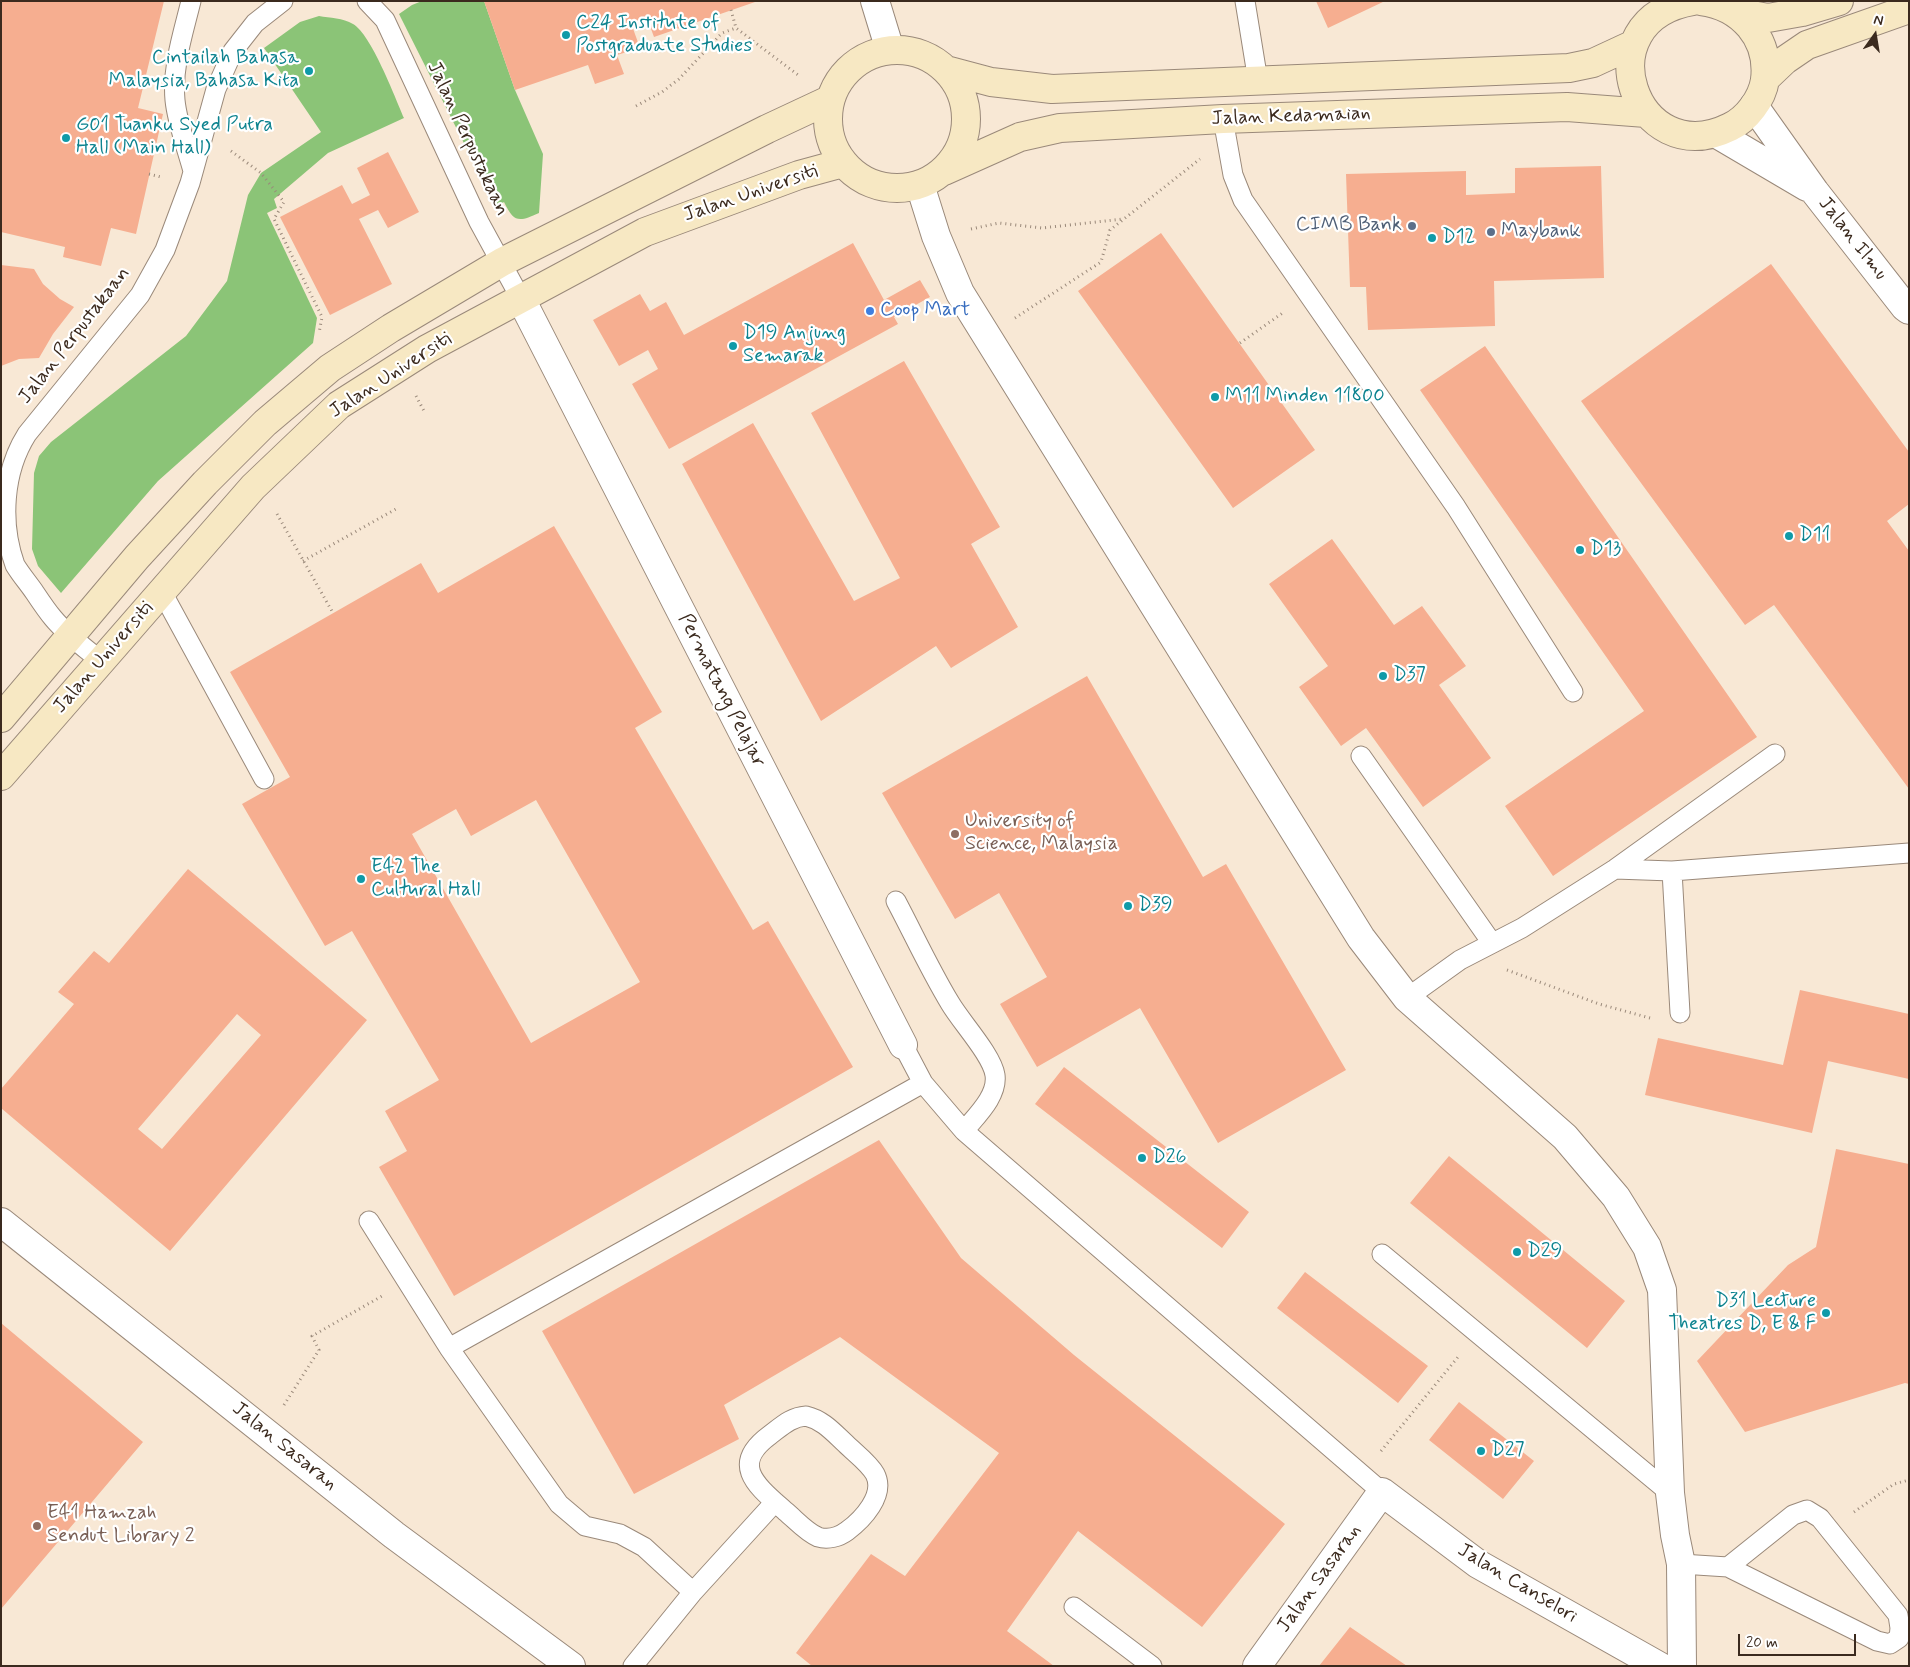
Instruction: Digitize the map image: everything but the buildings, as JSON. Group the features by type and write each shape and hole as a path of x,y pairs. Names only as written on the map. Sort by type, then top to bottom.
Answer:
{"street":[{"path":"875,1 890,50"},
{"path":"1735,12 1754,30 1764,54 1765,79 1761,93 1754,106 1738,123 1717,134 1698,136 1679,134 1661,126 1646,114 1634,92 1629,69 1634,44 1644,26 1658,13 1686,2 1717,3 1735,12 1768,18 1802,12 1839,1"},
{"path":"1765,79 1785,60 1807,45 1909,10"},
{"name":"Jalan Kedamaian","path":"946,70 991,82 1052,89 1569,68 1593,63 1634,44"},
{"path":"890,50 910,50 930,58 946,70 959,88 966,110 965,132 958,154 944,171 920,184 895,188 876,185 858,176 843,163 832,145 828,122 829,100 836,85 846,71 858,61 874,53 890,50"},
{"name":"Jalan Universiti","path":"1,718 137,557 205,483 266,423 330,368 391,328 502,262 767,129 829,100"},
{"name":"Jalan Ilmu","path":"1754,106 1815,192 1909,310"},
{"name":"Jalan Kedamaian","path":"944,171 1020,137 1060,128 1223,119 1567,107 1646,114"},
{"name":"Jalan Ilmu","path":"1717,134 1815,192"},
{"name":"Jalan Universiti","path":"1,776 254,486 339,405 427,350 644,232 798,175 843,163"},
{"path":"920,184 936,236 960,293 1361,938 1407,998 1565,1137 1616,1197 1647,1247 1662,1290 1670,1493 1681,1564 1682,1666"},
{"name":"Permatang Pelajar","path":"520,300 903,1045"},
{"name":"Jalan Sasaran","path":"1,1222 394,1534 572,1666"},
{"name":"Jalan Sasaran","path":"1257,1666 1382,1492"},
{"name":"Jalan Canselori","path":"1382,1492 1478,1564 1659,1666"}],"lane":[{"path":"191,1 176,64 174,83 175,102 193,171"},
{"name":"Jalan Perpustakaan","path":"102,662 53,618 16,565 7,544 3,520 5,470 27,434 140,295 165,250 193,171 216,89 233,51 254,24 283,1"},
{"name":"Jalan Perpustakaan","path":"367,1 385,20 480,222 520,300"},
{"path":"1245,1 1258,81"},
{"path":"1223,119 1233,175 1243,200 1456,507 1573,692"},
{"path":"162,592 264,779"},
{"path":"1407,998 1470,955 1522,928 1616,868 1775,754"},
{"path":"1361,756 1492,943"},
{"path":"1616,868 1672,871 1909,853"},
{"path":"1672,871 1680,1013"},
{"path":"896,901 951,1005 987,1057 995,1075 993,1088 986,1102 964,1131"},
{"name":"Permatang Pelajar","path":"903,1045 923,1083 964,1131 1382,1492"},
{"path":"449,1348 923,1083"},
{"path":"369,1221 449,1348 559,1504 585,1526 620,1534 644,1547 693,1592"},
{"path":"1382,1254 1670,1493"},
{"path":"796,1417 816,1418 825,1424 876,1475 878,1486 876,1498 870,1508 841,1536 830,1538 818,1537 809,1532 775,1502 758,1487 751,1476 748,1464 752,1452 760,1442 796,1417"},
{"path":"633,1666 693,1592 775,1502"},
{"path":"1681,1564 1728,1567 1877,1641 1890,1644 1899,1638 1898,1615 1820,1518 1807,1510 1793,1515 1728,1567"},
{"path":"1074,1607 1152,1666"}],"path":[{"path":"731,10 736,28 829,100"},
{"path":"636,106 662,92 679,79 722,33 736,28"},
{"path":"987,336 1101,262 1110,230 1192,166"},
{"path":"261,173 284,202 274,219 322,316 317,344 330,368"},
{"path":"936,236 999,223 1042,228 1124,219"},
{"path":"1240,343 1290,308"},
{"path":"415,395 424,411"},
{"path":"303,561 396,509"},
{"path":"278,516 334,613"},
{"path":"1470,955 1624,1012"},
{"path":"283,1406 319,1350 312,1336 406,1281"},
{"path":"1388,1443 1458,1357"},
{"path":"1868,1501 1894,1484 1909,1480"}],"green space":[{"path":"422,1 484,1 515,90 543,154 539,213 518,219 511,214 504,202 496,207 399,14"},
{"path":"319,16 345,20 360,30 382,67 404,118 328,153 274,199 277,208 267,213 317,318 313,343 158,481 61,593 38,566 32,549 34,473 39,456 51,442 186,336 227,281 248,195 261,173 321,132 264,48 300,22"}],"place":[{"name":"C24 Institute of Postgraduate Studies","path":"566,35"},
{"name":"Cintailah Bahasa Malaysia, Bahasa Kita","path":"309,71"},
{"name":"G01 Tuanku Syed Putra Hall (Main Hall)","path":"66,138"},
{"name":"CIMB Bank","path":"1412,226"},
{"name":"Maybank","path":"1491,232"},
{"name":"D12","path":"1432,238"},
{"name":"Coop Mart","path":"870,311"},
{"name":"D19 Anjung Semarak","path":"733,346"},
{"name":"M11 Minden 11800","path":"1215,397"},
{"name":"D11","path":"1789,536"},
{"name":"D13","path":"1580,550"},
{"name":"D37","path":"1383,676"},
{"name":"University of Science, Malaysia","path":"955,834"},
{"name":"E42 The Cultural Hall","path":"361,879"},
{"name":"D39","path":"1128,906"},
{"name":"D26","path":"1142,1158"},
{"name":"D29","path":"1517,1252"},
{"name":"D31 Lecture Theatres D, E & F","path":"1826,1313"},
{"name":"D27","path":"1481,1451"},
{"name":"E41 Hamzah Sendut Library 2","path":"37,1526"}]}
